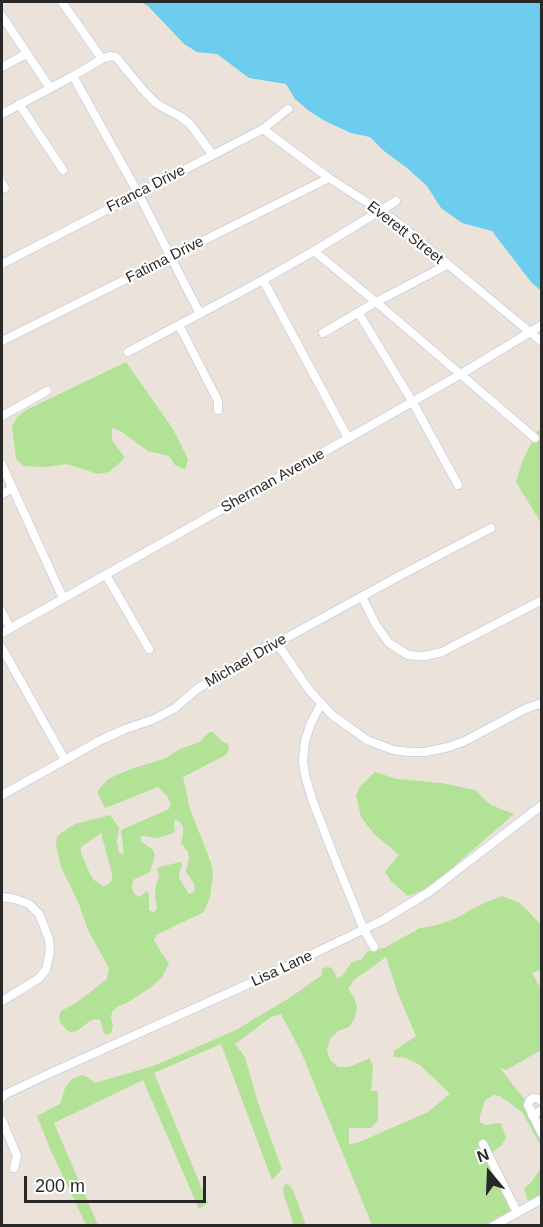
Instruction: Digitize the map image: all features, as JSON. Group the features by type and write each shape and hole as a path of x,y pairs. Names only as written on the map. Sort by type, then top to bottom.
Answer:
{"street":[{"path":"62,2 102,59"},
{"path":"2,16 50,88"},
{"path":"2,67 26,54"},
{"path":"2,114 102,59 110,56 116,57 151,99 190,124 213,155"},
{"path":"73,76 138,193 200,314"},
{"path":"19,104 63,170"},
{"name":"Franca Drive","path":"2,264 263,129 288,109"},
{"name":"Everett Street","path":"263,129 329,178 393,219 542,342"},
{"name":"Fatima Drive","path":"2,341 329,178"},
{"path":"128,352 263,280 396,201"},
{"path":"314,251 535,438"},
{"path":"323,333 447,265"},
{"path":"263,280 348,438"},
{"path":"358,312 412,401 458,485"},
{"path":"179,325 218,401 218,410"},
{"name":"Sherman Avenue","path":"2,633 461,374 542,325"},
{"path":"2,416 47,391"},
{"path":"2,465 63,598"},
{"path":"2,494 13,488"},
{"name":"Michael Drive","path":"2,795 116,733 164,714 224,672 491,528"},
{"path":"106,575 149,649"},
{"path":"362,597 376,625 389,643 408,655 418,656 442,652 542,600"},
{"path":"2,612 10,628"},
{"path":"277,643 297,675 321,704 342,723 367,740 384,748 425,752 449,747 525,709 542,703"},
{"path":"2,648 65,760"},
{"path":"321,704 305,741 304,775 364,930 374,947"},
{"name":"Lisa Lane","path":"3,1093 216,1000 364,930 429,892 542,805"},
{"path":"2,897 29,904 39,914 49,939 50,951 46,970 38,979 2,1002"},
{"path":"542,1101 533,1098 528,1102 542,1134"},
{"path":"532,1115 542,1110"},
{"path":"2,1120 17,1156 14,1168"},
{"path":"483,1144 517,1212"},
{"path":"493,1226 542,1199"}],"green space":[{"path":"126,362 173,429 188,459 185,470 175,465 169,456 148,451 122,432 112,428 112,440 125,458 109,472 98,474 67,464 45,467 23,466 16,459 12,426 17,417 26,410"},
{"path":"541,430 541,523 516,482 522,462 537,431"},
{"path":"213,732 228,744 229,749 226,755 183,777 190,809 211,863 213,875 210,897 204,912 156,935 154,940 169,963 162,977 154,985 113,1011 111,1033 106,1035 100,1020 95,1019 77,1031 71,1032 60,1022 61,1011 76,1003 107,979 109,968 88,930 79,904 61,867 56,846 57,837 75,824 110,815 119,828 117,841 119,853 124,854 121,830 169,809 171,804 158,787 105,808 97,792 108,779 166,758 180,749 200,742 208,733","holes":["175,820 183,827 181,843 188,852 189,858 186,872 194,883 195,889 189,894 179,878 181,862 159,867 155,896 157,909 154,913 149,910 147,891 138,897 132,888 133,880 150,872 155,855 140,837 157,838 174,833","101,833 112,874 112,880 103,886 94,880 81,853 81,847"]},
{"path":"375,772 397,779 441,783 475,790 491,805 514,814 429,888 408,896 391,881 385,872 399,855 374,834 361,817 356,795 361,785"},
{"path":"502,896 520,903 541,925 541,970 532,973 541,989 541,1050 506,1070 500,1068 541,1122 541,1146 522,1112 500,1096 494,1095 485,1100 480,1116 480,1122 485,1125 501,1123 506,1138 502,1145 491,1153 513,1211 485,1225 372,1225 302,1054 281,1014 271,1017 235,1044 245,1057 258,1103 282,1169 272,1180 221,1044 154,1073 208,1203 199,1209 143,1080 54,1123 98,1225 86,1225 37,1116 60,1104 65,1088 72,1079 82,1075 95,1083 156,1065 236,1030 291,997 322,975 322,969 332,968 337,978 342,976 352,962 362,959 368,951 384,948 420,928 454,919","holes":["386,957 398,994 416,1036 394,1051 394,1057 406,1058 420,1065 450,1094 428,1112 357,1143 349,1144 349,1128 371,1128 378,1120 378,1091 371,1091 373,1068 370,1058 349,1067 338,1067 330,1060 327,1050 330,1039 338,1031 349,1027 355,1018 357,1007 348,989 354,980"]},
{"path":"541,1168 541,1198 531,1202 527,1199 524,1189"},
{"path":"285,1184 293,1190 306,1225 293,1223 284,1195"}],"water":[{"path":"141,2 541,2 541,291 531,282 492,231 462,223 441,208 427,186 370,137 351,133 309,111 295,99 286,84 249,78 217,54 197,52 184,44 148,6"}]}
